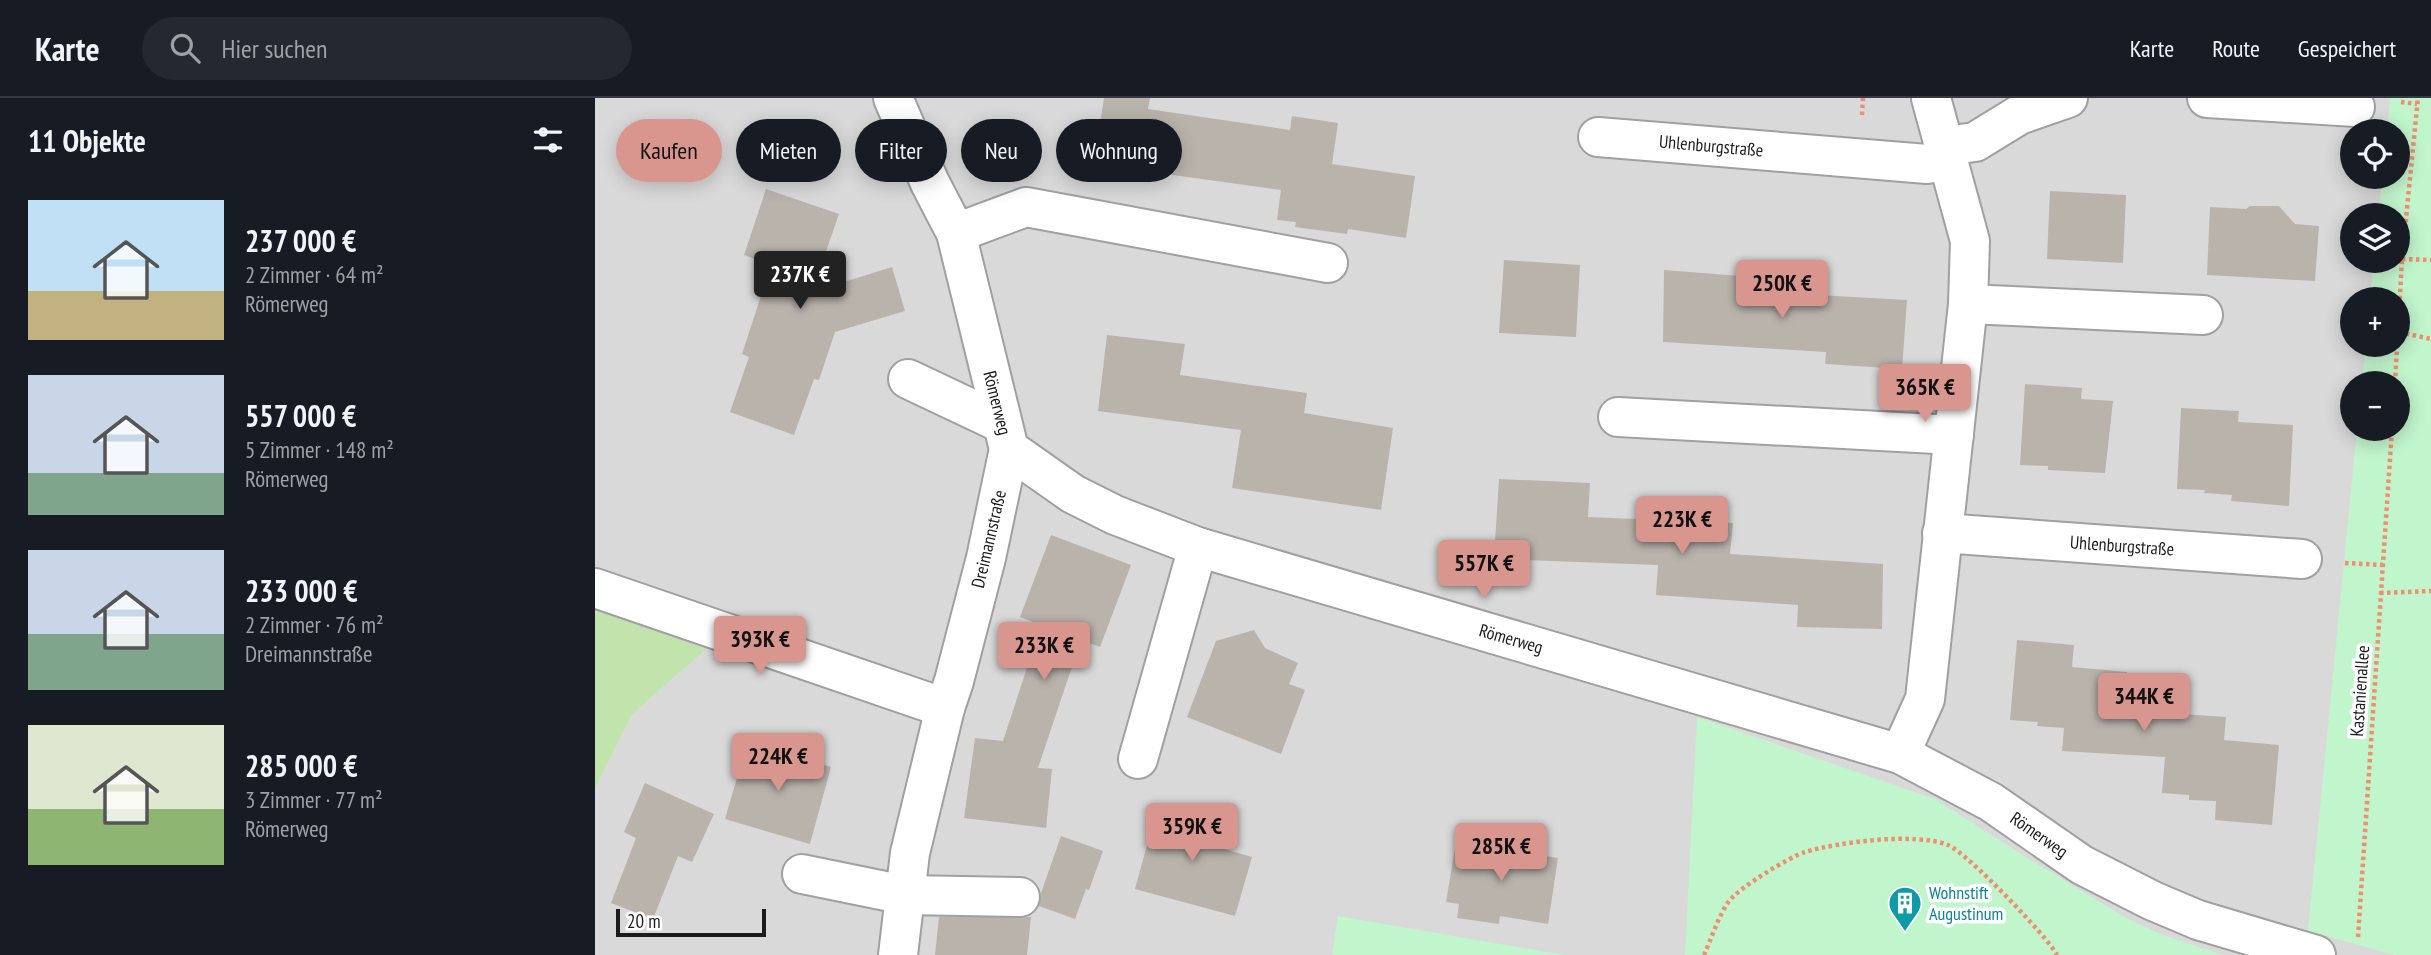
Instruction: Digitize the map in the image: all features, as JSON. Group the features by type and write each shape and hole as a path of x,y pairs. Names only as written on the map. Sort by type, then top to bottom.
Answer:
{"street":[{"name":"Römerweg","path":"893,98 955,233 1005,436 1073,495 1115,515 1198,547 1900,754 1991,802 2082,865 2153,901 2198,920 2316,955"},
{"path":"1900,754 1925,699 1968,304 1970,241 1931,98"},
{"name":"Uhlenburgstraße","path":"1598,137 1927,164 1975,142 2019,115 2068,98"},
{"path":"2207,98 2355,107"},
{"path":"955,233 1026,206 1328,263"},
{"path":"1968,304 2203,315"},
{"path":"908,379 1005,436"},
{"path":"1618,417 1954,435"},
{"name":"Dreimannstraße","path":"898,955 910,853 945,708 986,558 1005,436"},
{"name":"Uhlenburgstraße","path":"1942,533 2302,559"},
{"path":"1138,759 1198,547"},
{"path":"595,588 945,708"},
{"path":"802,874 905,895 1020,897"}],"path":[{"path":"2408,203 2418,98"},
{"path":"2410,259 2431,260"},
{"path":"2410,335 2431,340"},
{"name":"Kastanienallee","path":"2358,943 2391,441"},
{"path":"2380,593 2431,591"},
{"path":"1704,955 1729,901 1771,869 1803,853 1843,844 1919,838 1950,845 2001,890 2057,955"}],"shaded area":[{"path":"595,98 2431,98 2431,955 595,955"}],"green space":[{"path":"2390,98 2431,98 2431,955 2395,955 2308,931 2356,441 2410,441 2410,371 2363,371 2365,357 2410,357 2410,287 2371,287 2373,273 2410,273 2410,203 2380,203 2381,189 2410,189 2410,119 2388,119"},
{"path":"595,608 706,649 632,714 595,788"},
{"path":"1697,717 1935,799 2128,919 2163,935 2223,955 1685,955"},
{"path":"1338,916 1564,955 1332,955"}],"building":[{"path":"1104,98 1150,98 1148,109 1290,130 1292,116 1338,123 1332,164 1415,176 1406,238 1348,229 1347,234 1295,227 1296,222 1277,220 1281,190 1182,176 1182,119 1101,119"},
{"path":"766,189 839,214 812,292 892,267 905,311 835,332 819,380 814,379 794,435 730,412 749,357 742,354 771,265 744,255"},
{"path":"2050,191 2126,195 2123,263 2047,259"},
{"path":"2250,206 2279,206 2295,224 2319,226 2315,281 2207,275 2210,207 2246,209"},
{"path":"1504,260 1580,265 1576,337 1499,333"},
{"path":"1664,270 1766,278 1765,292 1907,300 1902,369 1825,364 1826,352 1663,342"},
{"path":"1107,335 1185,344 1180,375 1307,393 1304,413 1393,428 1381,510 1232,488 1241,430 1098,411"},
{"path":"2025,384 2082,388 2081,399 2113,401 2105,473 2048,470 2048,466 2020,465"},
{"path":"2181,408 2239,411 2238,422 2293,425 2289,506 2231,501 2232,495 2177,489"},
{"path":"1499,479 1590,483 1588,517 1733,523 1730,554 1883,564 1882,629 1797,627 1798,605 1656,595 1658,565 1494,559"},
{"path":"1051,535 1131,565 1100,647 1081,640 1038,768 1052,769 1046,828 964,818 975,738 1003,741 1041,625 1020,617"},
{"path":"1254,630 1265,648 1298,663 1289,684 1305,690 1281,754 1187,717 1216,641"},
{"path":"2017,640 2074,645 2072,667 2127,672 2123,710 2226,717 2224,740 2279,745 2272,825 2215,820 2216,801 2189,800 2189,795 2162,793 2165,757 2062,751 2064,728 2037,726 2038,722 2010,720"},
{"path":"747,743 831,767 810,844 725,819"},
{"path":"645,783 714,814 692,862 678,856 653,919 611,903 636,838 624,832"},
{"path":"1158,805 1228,825 1221,848 1252,857 1235,916 1135,889"},
{"path":"1061,836 1103,851 1075,919 1039,906"},
{"path":"1457,837 1499,844 1499,849 1558,858 1548,924 1500,916 1499,924 1457,918 1459,904 1446,902"},
{"path":"939,917 1031,917 1027,955 935,955"}],"place":[{"name":"Wohnstift Augustinum","path":"1905,933"}]}
